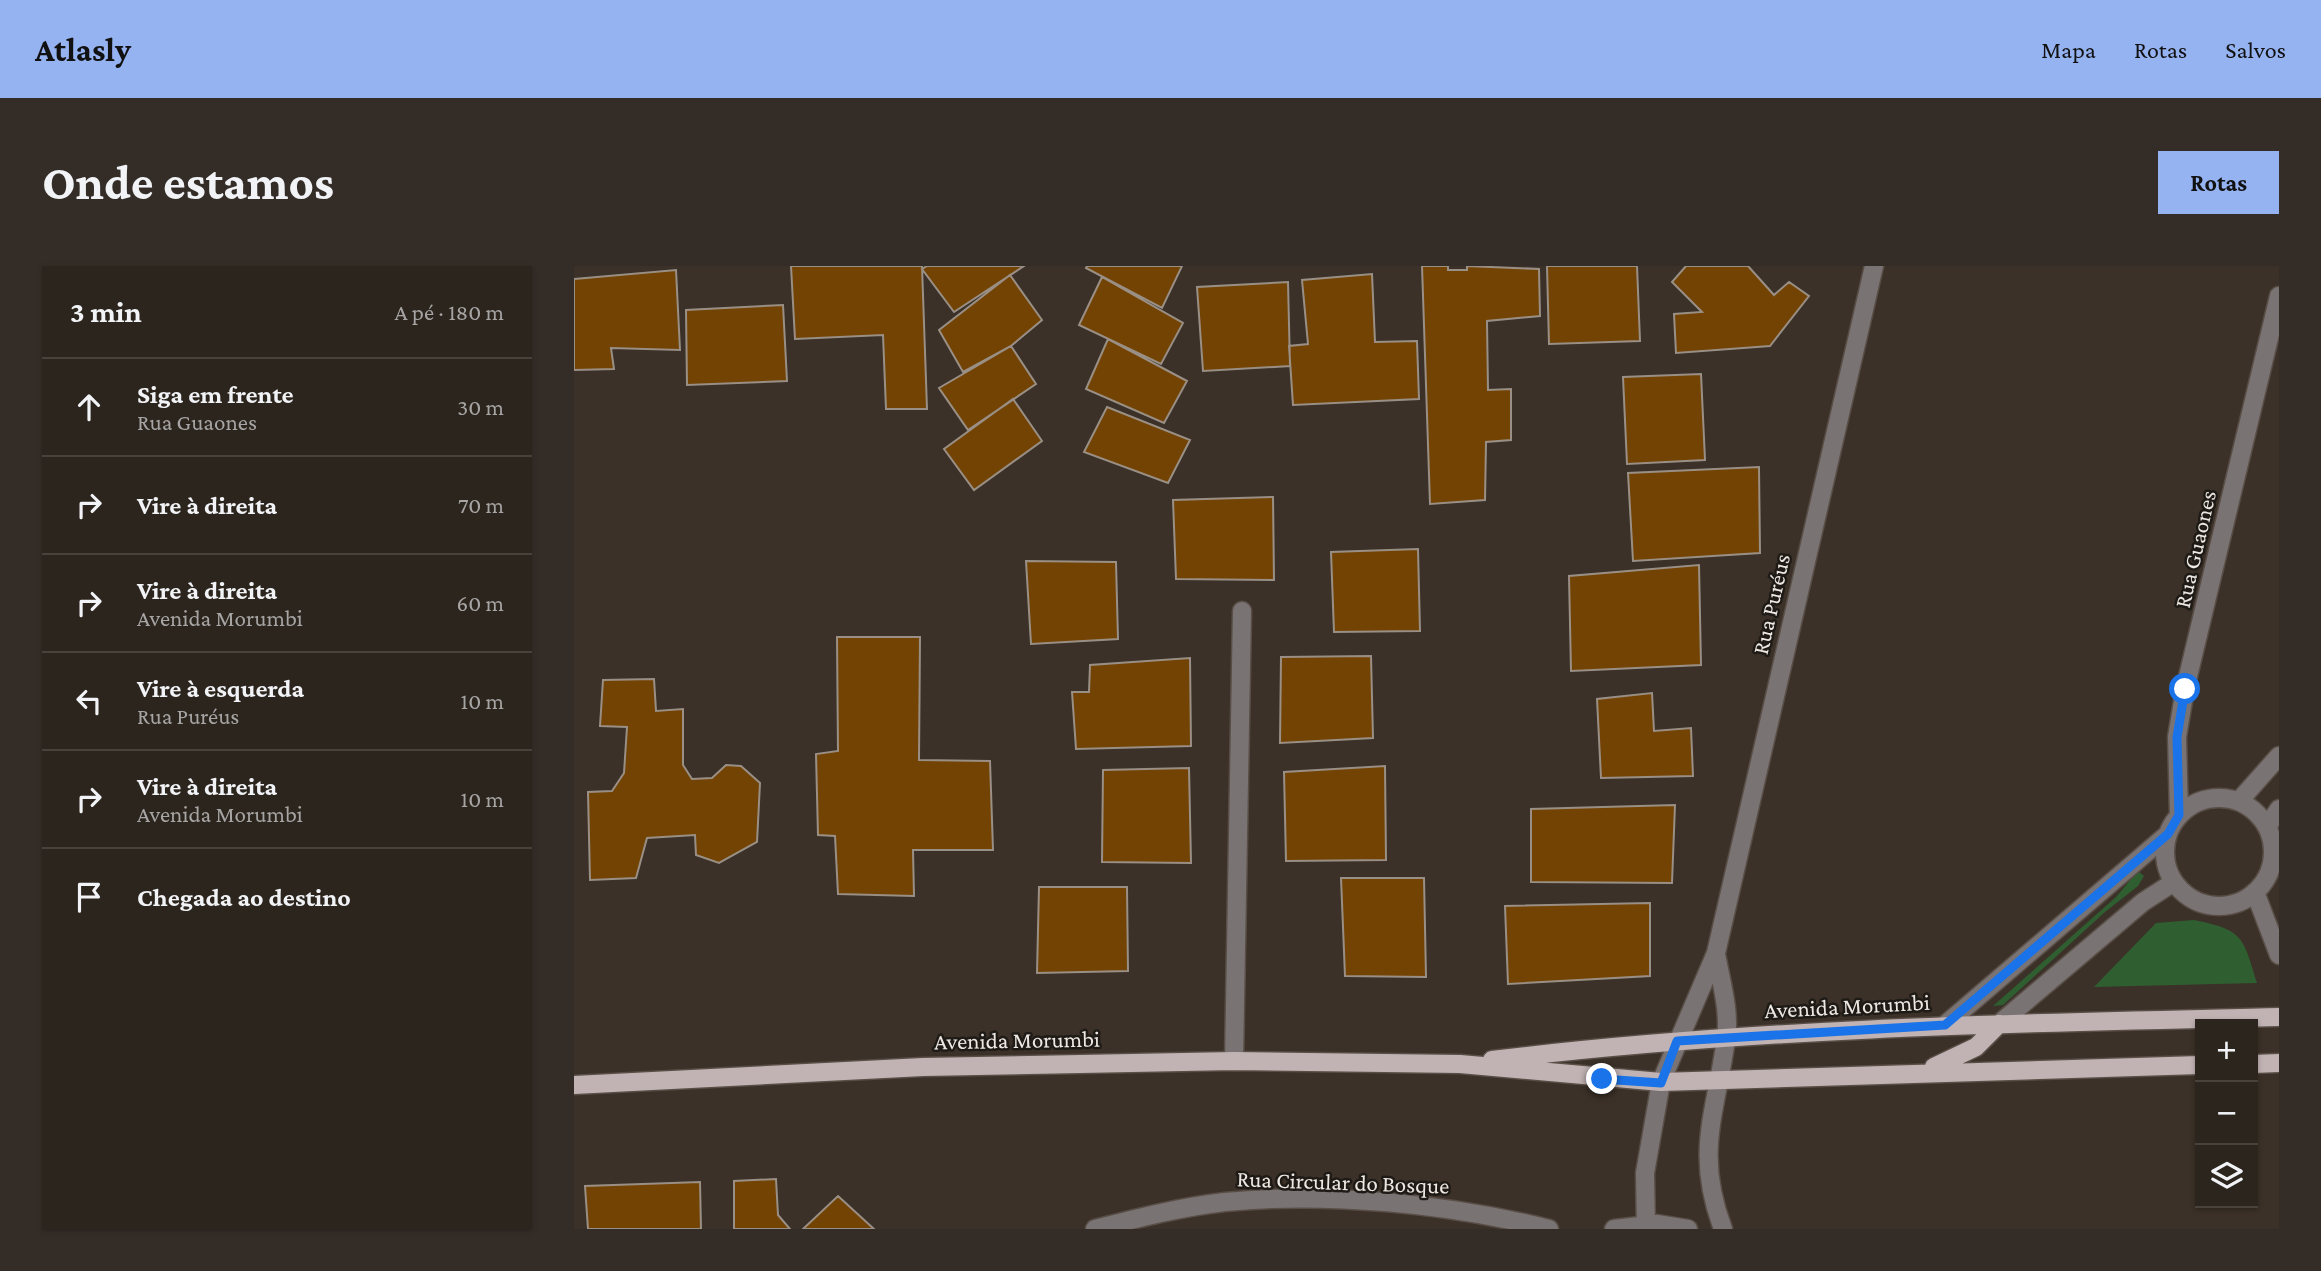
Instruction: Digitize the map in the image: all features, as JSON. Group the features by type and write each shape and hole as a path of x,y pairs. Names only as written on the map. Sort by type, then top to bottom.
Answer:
{"main road":[{"name":"Avenida Morumbi","path":"1460,1064 1677,1041 1945,1025 2279,1017"},
{"path":"1921,1073 1976,1047 1999,1024"},
{"name":"Avenida Morumbi","path":"574,1085 923,1066 1234,1061 1460,1064 1661,1083 2195,1065"},
{"path":"2258,1064 2279,1063"}],"street":[{"name":"Rua Puréus","path":"1646,1226 1645,1173 1661,1083 1716,953 1874,266"},
{"name":"Rua Guaones","path":"2179,815 2177,737 2185,689 2279,296"},
{"path":"1234,1061 1242,611"},
{"path":"2239,801 2279,756"},
{"path":"1945,1025 2168,834 2179,815 2192,804 2207,799 2239,801 2255,811 2267,827 2276,866 2255,892 2239,902 2221,906 2203,904 2186,895 2174,882 2167,867 2165,850 2168,834"},
{"path":"2267,827 2279,809"},
{"path":"1999,1024 2143,902 2174,882"},
{"path":"2255,892 2279,956"},
{"name":"Rua Puréus","path":"1716,953 1727,1012 1726,1038 1711,1108 1708,1178 1723,1229"},
{"name":"Rua Circular do Bosque","path":"1095,1229 1161,1212 1226,1202 1291,1200 1458,1210 1549,1229"},
{"path":"1614,1229 1646,1226 1688,1229"}],"green space":[{"path":"2138,871 2144,876 2138,886 2105,912 2003,1005 1993,1006 2116,897"},
{"path":"2194,920 2223,928 2239,938 2257,983 2094,987 2156,923"}],"building":[{"path":"791,266 922,266 927,409 886,409 883,335 795,339"},
{"path":"927,266 1024,266 954,312 922,269"},
{"path":"1182,266 1162,308 1086,268"},
{"path":"1422,266 1448,266 1448,270 1467,270 1467,266 1539,269 1540,316 1487,321 1488,390 1511,389 1511,440 1486,442 1485,500 1430,504"},
{"path":"1547,266 1637,266 1640,341 1549,344"},
{"path":"1686,266 1748,266 1774,295 1789,282 1809,296 1770,346 1676,353 1674,314 1702,312 1672,282"},
{"path":"676,270 680,350 611,348 614,369 574,370 574,279"},
{"path":"1372,274 1375,342 1417,341 1419,399 1293,405 1289,346 1308,344 1302,280"},
{"path":"1010,275 1042,320 1011,346 963,372 939,330"},
{"path":"1102,277 1183,323 1161,364 1079,325"},
{"path":"1288,282 1290,366 1203,371 1197,287"},
{"path":"783,305 787,381 687,385 686,310"},
{"path":"1108,339 1187,381 1164,423 1086,389"},
{"path":"1011,346 1036,384 968,430 939,388"},
{"path":"1701,374 1705,460 1627,464 1623,377"},
{"path":"1013,399 1042,441 974,490 944,449"},
{"path":"1107,407 1190,440 1168,483 1084,452"},
{"path":"1759,467 1760,553 1633,561 1628,473"},
{"path":"1273,497 1274,580 1176,579 1173,500"},
{"path":"1418,549 1420,631 1334,632 1331,552"},
{"path":"1026,561 1116,562 1118,639 1031,644"},
{"path":"1699,565 1701,665 1571,671 1569,576"},
{"path":"837,637 920,637 919,760 990,761 993,850 913,850 914,896 838,894 835,836 818,835 816,754 838,751"},
{"path":"1371,656 1373,738 1280,743 1281,657"},
{"path":"1190,658 1191,746 1076,749 1072,692 1089,692 1090,665"},
{"path":"654,679 656,711 683,709 683,765 692,779 712,778 726,765 741,766 760,783 757,842 719,863 696,855 695,835 647,838 636,878 590,880 588,792 612,791 624,773 627,727 600,726 603,680"},
{"path":"1652,693 1654,731 1691,728 1693,776 1601,778 1597,699"},
{"path":"1385,766 1386,860 1286,861 1284,772"},
{"path":"1189,768 1191,863 1102,862 1103,770"},
{"path":"1675,805 1672,883 1531,882 1531,809"},
{"path":"1341,878 1424,878 1426,977 1345,976"},
{"path":"1039,887 1127,887 1128,971 1037,973"},
{"path":"1650,903 1650,976 1508,984 1505,906"},
{"path":"776,1179 778,1215 790,1229 734,1229 734,1181"},
{"path":"700,1182 701,1229 588,1229 585,1186"},
{"path":"838,1196 874,1229 803,1229"}],"route":[{"path":"1602,1079 1661,1083 1677,1041 1945,1025 1975,1003 2096,893 2168,834 2179,815 2177,737 2185,689"}]}
